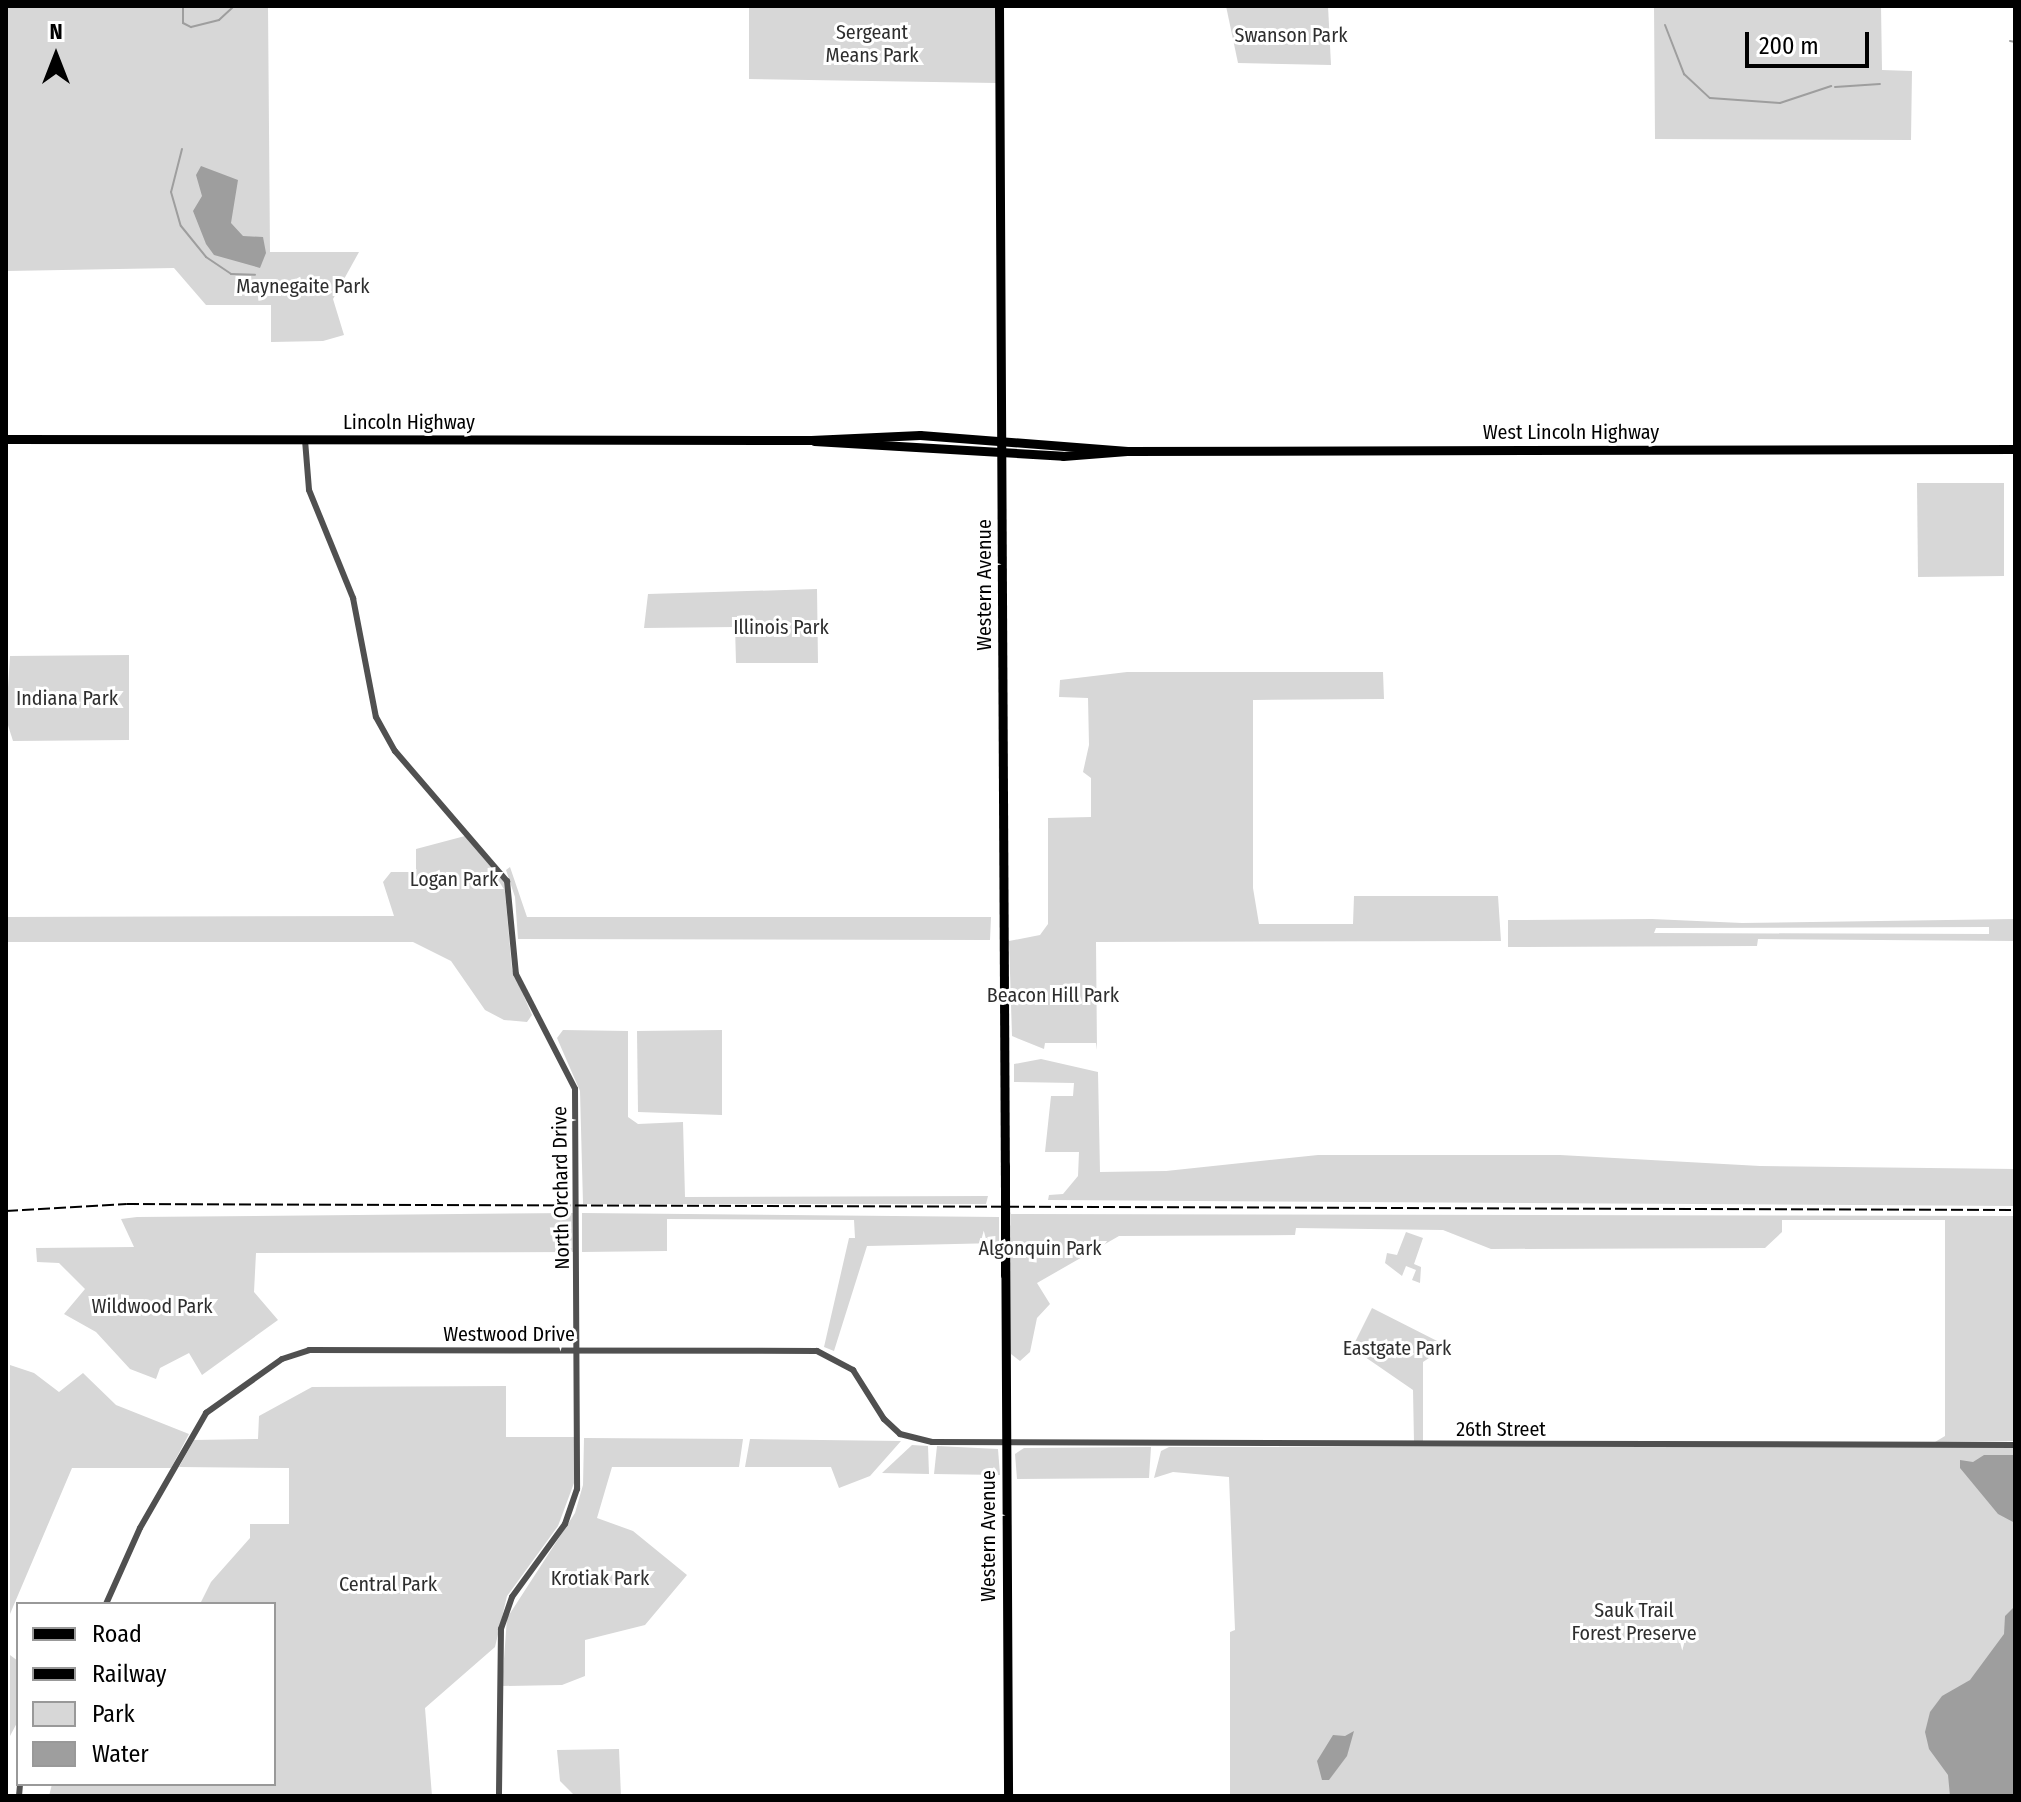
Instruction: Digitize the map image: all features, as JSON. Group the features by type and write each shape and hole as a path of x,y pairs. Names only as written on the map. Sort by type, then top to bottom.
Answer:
{"main road":[{"name":"Western Avenue","path":"999,6 1008,1796"},
{"name":"Lincoln Highway","path":"6,439 811,440 828,446 1002,446"},
{"name":"West Lincoln Highway","path":"1002,446 1127,451 2015,449"}],"street":[{"name":"North Orchard Drive","path":"305,440 309,490 353,598 376,717 395,751 507,881 516,974 575,1089 578,1350 575,1499 565,1524 512,1597 501,1629 499,1796"},
{"name":"Westwood Drive","path":"107,1602 140,1528 206,1413 282,1359 309,1350 827,1353 853,1370 884,1419 909,1439 1006,1442"},
{"name":"26th Street","path":"1006,1442 2015,1445"}],"green space":[{"name":"Maynegaite Park","path":"7,6 268,6 270,252 359,252 333,299 344,335 323,341 271,342 271,305 206,305 174,268 7,271"},
{"name":"Sergeant Means Park","path":"749,6 995,6 996,83 749,79"},
{"name":"Swanson Park","path":"1226,6 1328,6 1331,65 1238,63"},
{"path":"1654,6 1881,6 1882,70 1912,71 1911,140 1655,139"},
{"path":"1917,483 2004,483 2004,576 1918,577"},
{"name":"Illinois Park","path":"817,589 818,663 736,663 735,627 644,628 648,594"},
{"name":"Indiana Park","path":"129,655 129,740 13,741 6,719 10,656"},
{"name":"Beacon Hill Park","path":"1127,672 1383,672 1384,699 1253,700 1253,888 1259,924 1353,924 1354,896 1498,896 1501,941 1096,942 1097,1050 1096,1043 1045,1043 1044,1049 1012,1036 1009,941 1040,935 1048,924 1048,818 1091,817 1091,778 1083,772 1089,745 1088,698 1059,697 1060,680"},
{"name":"Logan Park","path":"465,836 504,882 512,969 532,1015 527,1022 504,1020 485,1010 451,961 413,942 6,942 6,917 394,916 383,882 391,872 416,872 416,849"},
{"path":"510,867 527,917 991,917 990,940 518,939 515,897 506,870"},
{"path":"1652,919 1742,923 2015,919 2015,941 1758,939 1757,946 1508,947 1508,920","holes":["1989,927 1989,934 1654,933 1656,928"]},
{"path":"563,1030 628,1031 628,1117 638,1124 683,1122 685,1197 988,1196 986,1204 583,1204 580,1091 557,1038"},
{"path":"722,1030 722,1115 638,1112 637,1031"},
{"path":"1041,1059 1098,1072 1100,1172 1166,1171 1318,1155 1560,1155 1760,1166 2015,1169 2015,1206 1048,1200 1049,1195 1063,1194 1078,1176 1079,1152 1045,1152 1051,1096 1073,1096 1074,1083 1014,1082 1014,1064"},
{"name":"Wildwood Park","path":"573,1213 573,1252 256,1253 254,1292 278,1320 202,1375 189,1353 160,1368 156,1379 130,1369 96,1332 64,1314 85,1289 59,1263 37,1262 36,1248 134,1247 121,1219 137,1217"},
{"path":"582,1213 999,1217 999,1243 867,1246 834,1351 824,1347 849,1238 855,1238 854,1220 667,1219 667,1251 582,1252"},
{"name":"Algonquin Park","path":"1011,1214 2015,1216 2015,1441 1935,1442 1945,1436 1945,1220 1782,1220 1782,1232 1765,1248 1491,1249 1443,1230 1296,1228 1295,1235 1119,1236 1037,1283 1050,1304 1037,1318 1030,1352 1020,1361 1011,1354"},
{"path":"1406,1232 1423,1238 1414,1264 1421,1267 1420,1283 1412,1280 1416,1270 1406,1266 1402,1276 1385,1263 1387,1253 1397,1255"},
{"name":"Eastgate Park","path":"1372,1308 1447,1346 1423,1362 1423,1442 1414,1443 1413,1390 1352,1348"},
{"path":"10,1365 34,1373 59,1392 83,1373 116,1405 189,1434 171,1468 72,1468 10,1614"},
{"name":"Central Park","path":"506,1386 506,1437 576,1437 574,1483 558,1526 507,1596 495,1647 425,1708 432,1796 49,1796 52,1786 276,1786 276,1602 201,1602 211,1582 250,1538 250,1524 289,1524 289,1468 179,1467 194,1440 258,1439 259,1416 312,1387"},
{"name":"Krotiak Park","path":"584,1438 743,1439 739,1467 612,1467 597,1518 633,1531 687,1575 645,1625 585,1640 585,1676 562,1685 502,1686 507,1618 575,1513 583,1485"},
{"path":"750,1439 901,1441 870,1476 839,1488 831,1467 745,1467"},
{"path":"912,1445 928,1446 929,1474 882,1473"},
{"path":"937,1446 998,1449 1000,1475 934,1474"},
{"path":"1151,1447 1149,1478 1017,1479 1015,1454 1024,1448"},
{"name":"Sauk Trail Forest Preserve","path":"1169,1447 2015,1447 2015,1796 1230,1796 1230,1632 1235,1630 1229,1477 1173,1472 1154,1478 1161,1451"},
{"path":"10,1655 16,1660 16,1725 10,1736"},
{"path":"619,1749 621,1796 575,1796 560,1781 557,1750"}],"water":[{"path":"201,166 238,180 231,223 243,236 263,237 266,253 260,268 214,255 206,244 193,211 202,196 196,175"},
{"path":"1984,1455 2015,1455 2015,1523 1998,1514 1960,1468 1960,1460 1973,1462"},
{"path":"2015,1606 2015,1796 1950,1796 1948,1775 1929,1749 1925,1732 1930,1712 1942,1696 1970,1680 2004,1634 2005,1616"},
{"path":"1354,1731 1347,1756 1329,1780 1322,1780 1317,1761 1333,1735 1345,1736"}],"waterway":[{"path":"11,6 21,6"},
{"path":"183,6 183,23 191,27 219,20 234,6"},
{"path":"1665,25 1684,74 1710,98 1780,103 1831,86"},
{"path":"2010,41 2015,42"},
{"path":"1835,87 1880,84"},
{"path":"182,149 171,192 181,226 206,257 231,274 255,275"}],"railway":[{"path":"6,1211 127,1204 2015,1210"}]}
